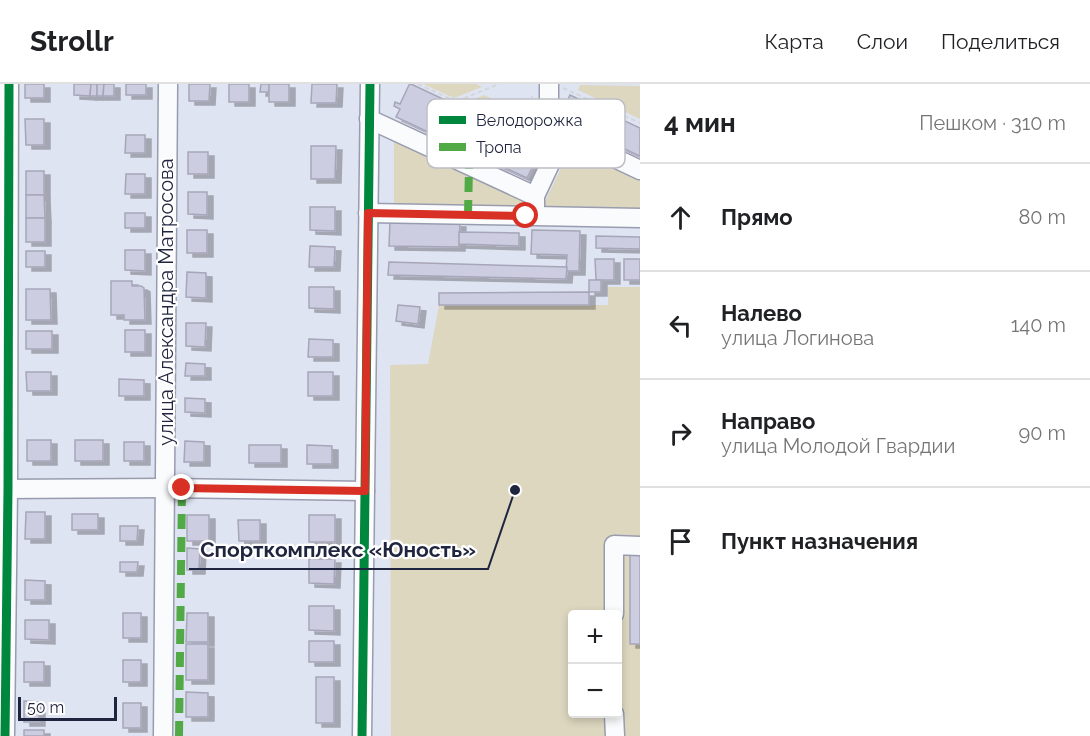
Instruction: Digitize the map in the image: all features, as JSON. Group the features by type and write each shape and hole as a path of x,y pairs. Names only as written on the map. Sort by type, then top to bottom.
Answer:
{"street":[{"path":"5,736 4,489 9,84"},
{"name":"улица Александра Матросова","path":"163,736 168,84"},
{"path":"362,736 369,84"},
{"path":"369,119 427,146"},
{"path":"625,164 640,170"},
{"path":"475,168 535,196"},
{"path":"535,216 535,196 548,168"},
{"path":"368,213 640,218"},
{"path":"4,489 165,488 365,491"},
{"path":"614,610 614,545 640,546"},
{"path":"614,718 615,736"}],"path":[{"path":"418,84 450,99"},
{"path":"463,99 499,84"},
{"path":"555,84 588,99"},
{"path":"530,99 543,88"},
{"path":"625,116 640,123"}],"shaded area":[{"path":"423,84 476,84 482,87 454,98"},
{"path":"580,85 640,86 640,119 625,112 625,99 597,99 578,90"},
{"path":"484,95 493,99 474,99"},
{"path":"394,139 427,154 427,168 456,168 527,201 527,208 394,206"},
{"path":"561,168 621,168 640,177 640,208 543,206"},
{"path":"608,287 640,287 640,736 391,736 390,365 428,364 439,305 608,305"}],"building":[{"path":"25,84 44,84 44,98 25,98"},
{"path":"74,84 91,84 90,96 74,95"},
{"path":"91,84 97,84 97,96 90,96"},
{"path":"97,84 104,84 103,96 97,96"},
{"path":"104,84 114,84 114,96 103,96"},
{"path":"126,84 146,84 146,95 126,95"},
{"path":"189,84 210,84 209,101 189,101"},
{"path":"229,84 249,84 249,102 229,102"},
{"path":"261,84 269,84 269,92 260,92"},
{"path":"269,84 289,84 289,102 269,102"},
{"path":"312,84 337,84 336,103 311,103"},
{"path":"409,85 443,99 427,99 427,131 396,117 400,109 394,106 395,102 400,104"},
{"path":"25,119 44,119 44,145 26,145"},
{"path":"625,121 640,128 640,156 625,149"},
{"path":"126,135 145,135 145,153 125,153"},
{"path":"311,146 336,146 335,179 311,179"},
{"path":"188,152 208,152 208,174 188,174"},
{"path":"506,168 532,168 527,178"},
{"path":"26,171 44,171 44,195 26,195"},
{"path":"126,174 145,174 145,194 125,194"},
{"path":"188,192 207,192 207,215 188,214"},
{"path":"26,195 44,195 45,218 26,218"},
{"path":"310,207 335,207 335,231 310,230"},
{"path":"125,213 145,213 145,228 125,228"},
{"path":"26,218 45,218 45,242 26,242"},
{"path":"390,221 460,223 459,247 389,246"},
{"path":"187,230 207,230 207,253 187,253"},
{"path":"532,230 580,231 579,271 566,271 567,255 531,254"},
{"path":"459,232 519,233 519,246 459,244"},
{"path":"596,236 640,237 640,249 596,248"},
{"path":"310,246 335,247 334,267 309,267"},
{"path":"125,250 145,250 145,271 125,270"},
{"path":"26,251 45,251 45,267 26,267"},
{"path":"595,259 614,259 614,280 596,280"},
{"path":"624,259 640,259 640,280 624,280"},
{"path":"389,262 567,267 566,279 388,275"},
{"path":"187,272 206,273 206,298 186,297"},
{"path":"589,280 601,280 601,292 589,292"},
{"path":"111,281 132,281 132,286 144,288 145,320 124,320 124,315 111,315"},
{"path":"309,287 334,287 334,309 309,308"},
{"path":"26,289 50,289 51,320 26,320"},
{"path":"589,292 589,305 439,305 439,293"},
{"path":"398,305 420,307 418,324 396,321"},
{"path":"186,323 206,323 205,347 186,346"},
{"path":"125,330 145,330 145,352 125,352"},
{"path":"26,331 52,331 52,349 26,349"},
{"path":"309,339 333,340 333,357 308,357"},
{"path":"186,363 205,364 205,376 185,376"},
{"path":"26,372 51,372 51,391 27,391"},
{"path":"308,372 333,372 333,396 308,396"},
{"path":"119,379 144,380 144,396 119,396"},
{"path":"185,398 205,399 205,413 185,412"},
{"path":"27,440 51,440 51,461 27,461"},
{"path":"75,440 103,440 103,461 75,461"},
{"path":"185,441 204,442 204,462 184,462"},
{"path":"124,442 144,442 144,461 124,461"},
{"path":"249,445 281,445 281,463 249,463"},
{"path":"307,445 332,446 332,464 307,464"},
{"path":"26,512 45,512 45,539 25,539"},
{"path":"72,514 98,514 98,530 72,530"},
{"path":"187,515 209,515 209,541 187,541"},
{"path":"309,515 335,515 335,542 309,542"},
{"path":"238,520 260,520 260,541 239,541"},
{"path":"120,526 138,526 137,541 120,541"},
{"path":"187,548 200,549 199,570 187,570"},
{"path":"630,555 640,555 640,644 630,644"},
{"path":"309,559 335,559 334,584 309,583"},
{"path":"120,562 138,562 137,572 120,572"},
{"path":"25,580 45,581 45,600 25,600"},
{"path":"309,606 334,606 334,631 309,630"},
{"path":"123,613 141,613 141,638 123,638"},
{"path":"187,613 208,613 208,642 186,642"},
{"path":"25,620 49,620 49,640 25,639"},
{"path":"309,641 334,641 334,662 309,662"},
{"path":"186,644 208,644 208,680 186,680"},
{"path":"123,660 141,660 141,682 123,682"},
{"path":"24,662 44,662 44,682 24,682"},
{"path":"316,677 334,677 334,723 316,723"},
{"path":"186,692 208,693 208,717 186,717"},
{"path":"24,701 39,702 39,722 24,722"},
{"path":"123,703 141,703 141,728 123,728"},
{"path":"24,730 44,730 44,736 24,736"}],"marked path":[{"path":"468,215 469,168"},
{"path":"179,736 182,488"}],"cycle path":[{"path":"5,736 9,84"},
{"path":"362,736 370,84"}],"place":[{"name":"Спорткомплекс «Юность»","path":"515,490"}],"route":[{"path":"182,488 365,491 368,213 526,216"}]}
